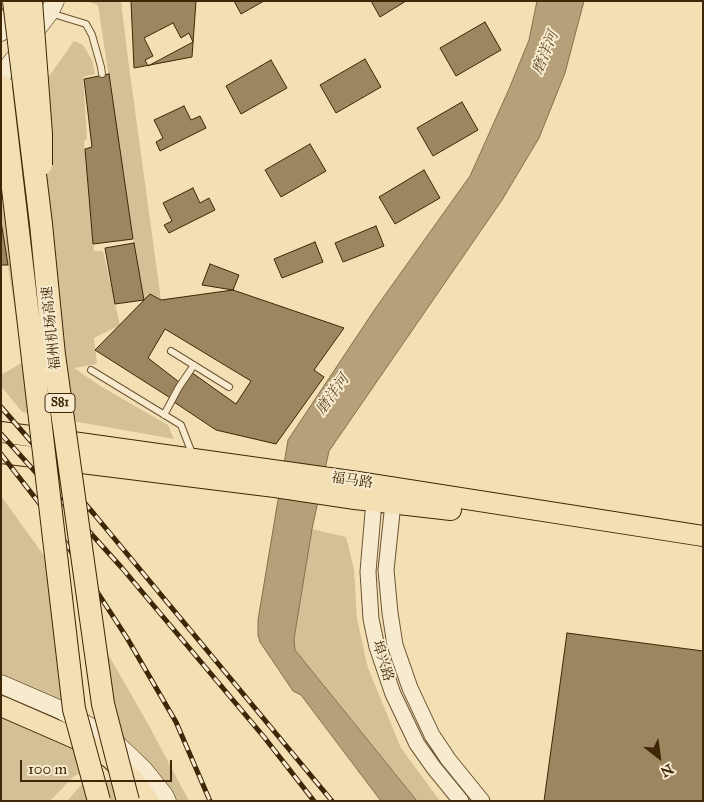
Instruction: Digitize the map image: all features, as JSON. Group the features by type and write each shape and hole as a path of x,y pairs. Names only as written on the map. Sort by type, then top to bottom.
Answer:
{"highway":[{"name":"福州机场高速","path":"15,1 42,224 54,355 104,704 128,801"},
{"name":"福州机场高速","path":"1,86 74,709 99,801"}],"main road":[{"path":"1,32 9,19 15,1"},
{"path":"32,1 42,134 42,224"},
{"path":"1,76 52,7"},
{"name":"福马路","path":"1,432 195,460 278,479"},
{"name":"福马路","path":"1,453 278,479 703,536"},
{"name":"福马路","path":"332,487 383,502 493,515 703,550"},
{"path":"1,684 61,710 119,746 143,769 167,801"},
{"path":"1,706 86,743 110,758 132,779 150,801"}],"street":[{"name":"埠兴路","path":"383,502 368,572 371,619 377,647 393,694 417,744 461,801"},
{"name":"埠兴路","path":"383,502 390,613 396,645 410,688 432,735 448,759 482,801"}],"lane":[{"path":"52,7 86,24 92,35 102,74"},
{"path":"172,351 229,387"},
{"path":"164,415 179,387 194,365"},
{"path":"91,370 181,425 195,460"}],"shaded area":[{"path":"86,1 121,1 161,300 150,294 144,300 98,5"},
{"path":"74,41 83,45 92,60 95,74 83,77 87,139 84,141 94,251 103,251 120,325 94,338 97,364 74,368 102,387 168,425 174,439 22,412 1,386 1,375 23,362 1,221 1,136 16,123"},
{"path":"1,496 53,568 65,708 1,674"},
{"path":"312,529 346,537 354,569 357,619 368,668 401,748 440,801 417,801 295,650 294,639"},
{"path":"101,642 147,722 189,801 168,801 117,742"},
{"path":"1,714 75,750 86,770 73,777 50,801 1,801"},
{"path":"110,782 138,801 67,801 81,785"}],"water":[{"name":"磨洋河","path":"537,1 584,1 565,73 539,138 502,200 329,451 312,529 294,639 295,650 417,801 381,801 301,695 293,691 260,642 258,635 258,620 288,440 375,309 470,176 529,40"}],"building":[{"path":"131,1 196,1 192,57 134,68"},
{"path":"234,1 264,1 241,14"},
{"path":"371,1 406,1 380,17"},
{"path":"485,22 501,50 456,76 440,48"},
{"path":"173,23 181,38 189,33 193,42 148,66 145,60 153,56 144,38"},
{"path":"365,59 381,87 336,113 320,85"},
{"path":"271,60 287,88 241,114 226,86"},
{"path":"109,74 133,239 93,244 85,149 92,147 84,79"},
{"path":"462,102 478,130 433,156 417,128"},
{"path":"184,106 191,120 200,116 206,128 160,151 156,142 163,138 154,120"},
{"path":"310,144 326,171 281,197 265,170"},
{"path":"424,170 440,198 395,224 379,197"},
{"path":"193,188 200,203 209,198 215,210 169,233 164,225 172,221 163,203"},
{"path":"1,221 8,265 1,265"},
{"path":"376,226 384,246 343,262 335,243"},
{"path":"315,242 323,262 282,278 274,259"},
{"path":"134,243 144,300 115,304 105,248"},
{"path":"210,264 239,275 233,290 202,285"},
{"path":"233,290 344,328 314,370 324,377 276,444 216,430 174,402 191,372 236,404 251,381 165,329 148,358 179,382 172,399 95,350 150,294 161,300"},
{"path":"567,633 703,651 703,801 544,801"}],"railway":[{"path":"1,407 94,514 332,801"},
{"path":"1,434 122,568 264,737 314,801"},
{"path":"1,454 43,508 127,638 176,722 210,801"}]}
